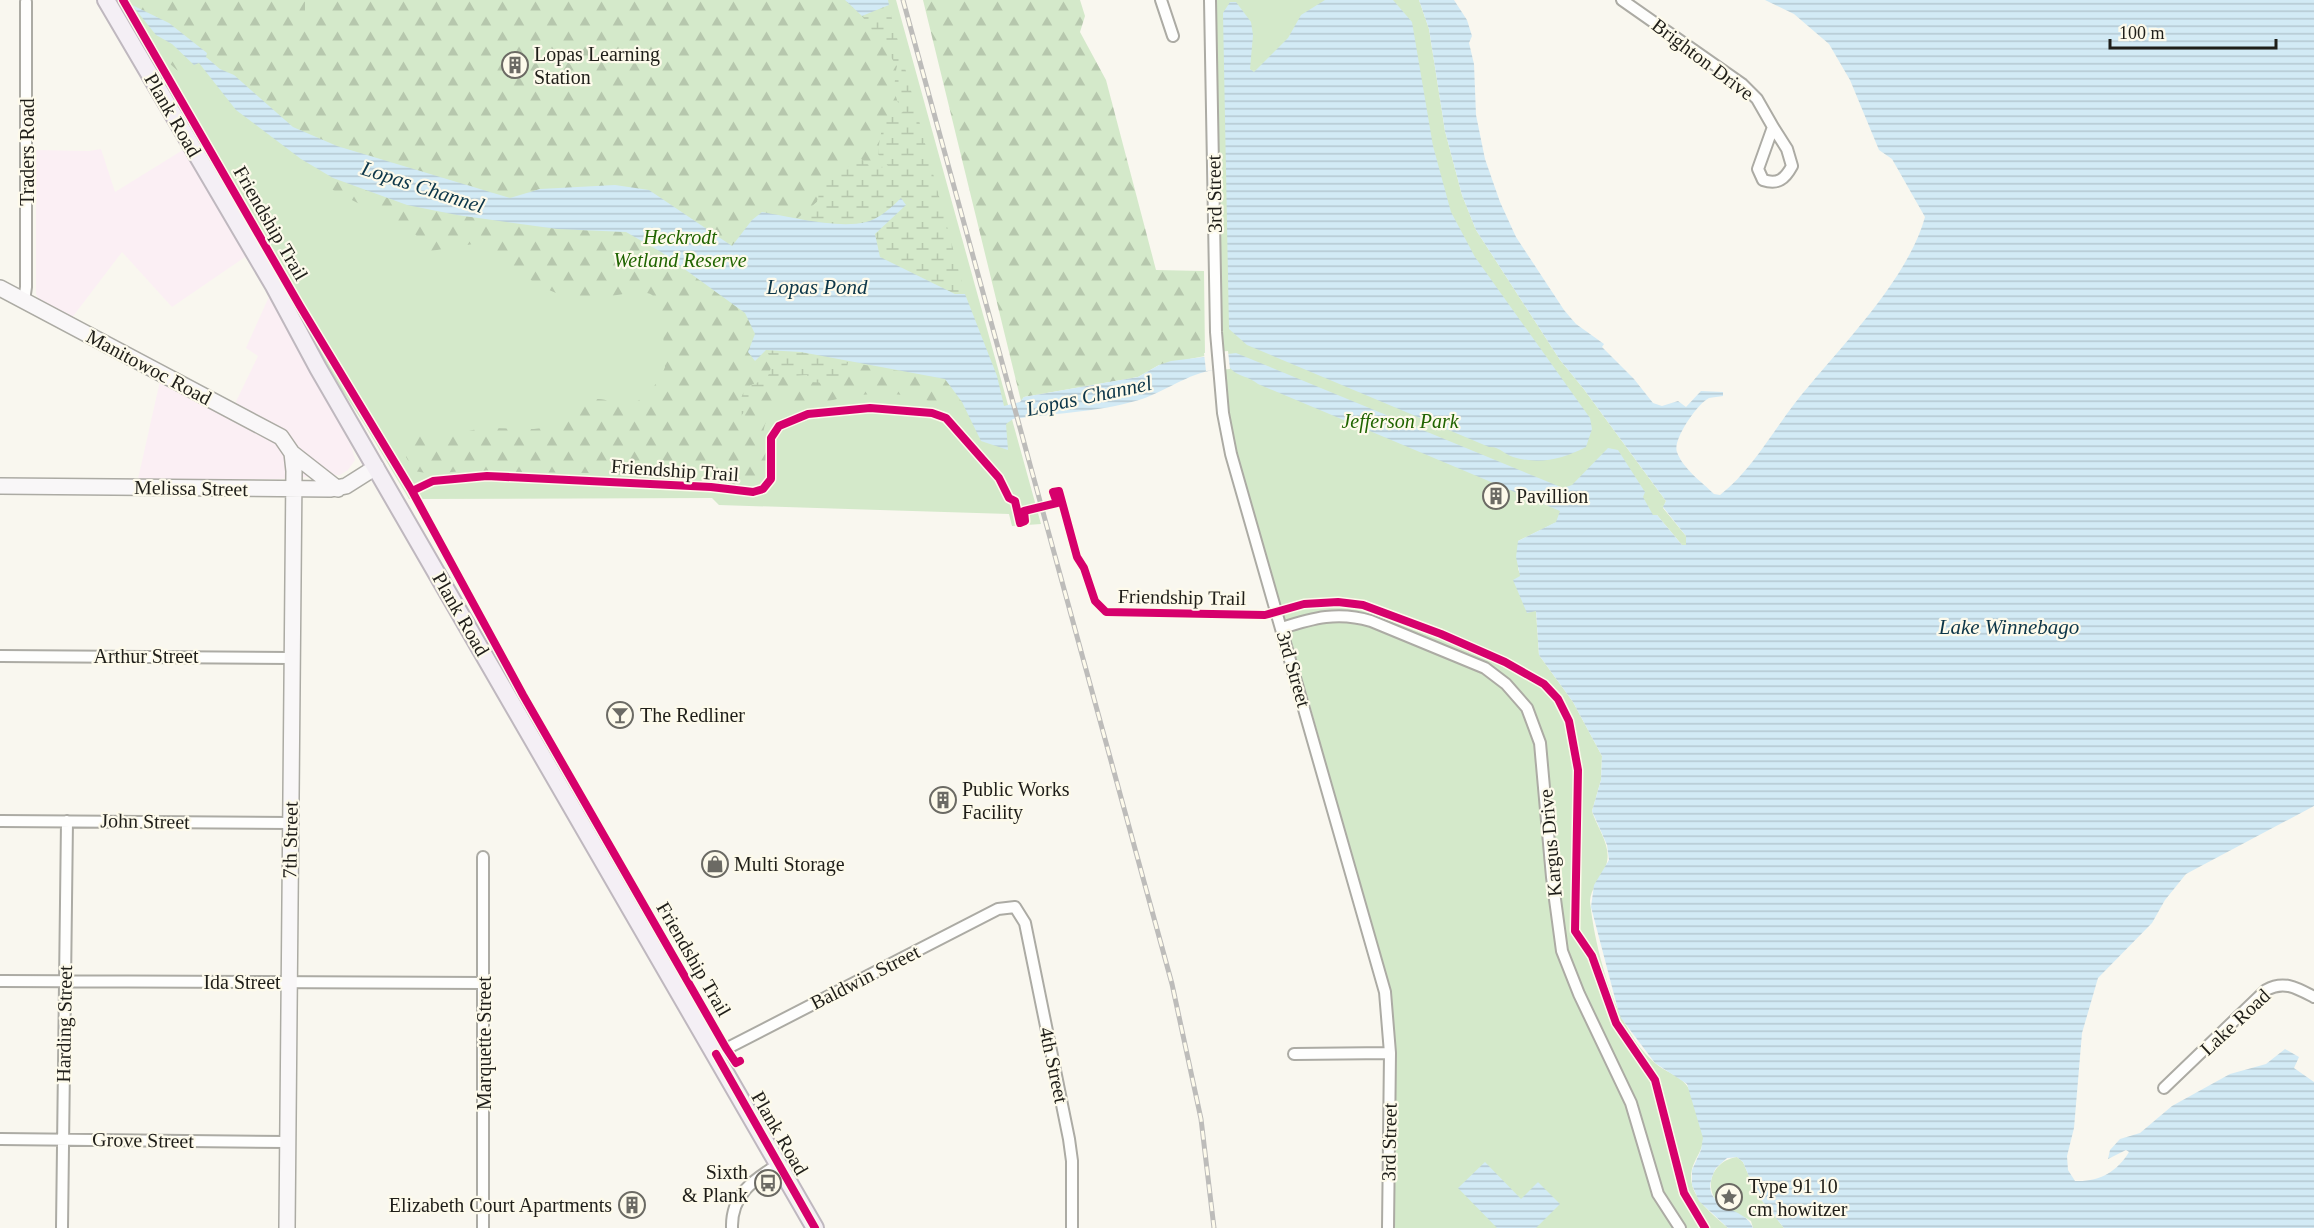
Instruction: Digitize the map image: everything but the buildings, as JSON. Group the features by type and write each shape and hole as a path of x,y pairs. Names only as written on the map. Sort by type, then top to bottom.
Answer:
{"main road":[{"name":"Plank Road","path":"106,0 274,286 815,1228"}],"street":[{"path":"1161,0 1173,36"},
{"name":"3rd Street","path":"1210,0 1218,370 1231,454 1376,956 1388,1009 1390,1053 1388,1228"},
{"name":"Brighton Drive","path":"1622,0 1742,84 1757,99 1787,149 1792,166 1784,179 1778,182 1763,180 1758,170 1773,127"},
{"name":"Traders Road","path":"24,301 26,275 26,2"},
{"name":"Manitowoc Road","path":"0,288 281,437 292,453 338,489"},
{"name":"7th Street","path":"286,1228 292,453"},
{"path":"338,489 376,467"},
{"name":"Melissa Street","path":"0,486 338,489"},
{"name":"Kargus Drive","path":"1282,628 1329,616 1352,615 1371,621 1485,668 1506,684 1527,708 1540,743 1552,877 1562,951 1579,994 1628,1095 1658,1194 1680,1228"},
{"name":"Arthur Street","path":"0,656 291,658"},
{"name":"John Street","path":"0,820 290,823"},
{"name":"Harding Street","path":"62,1228 67,821"},
{"name":"Marquette Street","path":"483,857 485,983 483,1228"},
{"name":"Baldwin Street","path":"716,1054 998,909 1015,907"},
{"name":"4th Street","path":"1015,907 1025,923 1069,1139 1073,1172 1072,1228"},
{"name":"Ida Street","path":"0,981 485,983"},
{"name":"Lake Road","path":"2164,1088 2266,990 2281,984 2290,985 2314,997"},
{"path":"1294,1054 1390,1053"},
{"name":"Grove Street","path":"0,1139 286,1142"},
{"path":"732,1228 737,1198 750,1184 779,1164"}],"shaded area":[{"path":"186,148 248,255 172,307 122,252 71,319 41,303 36,294 36,150 89,151 101,149 115,192"},
{"path":"271,292 352,448 355,460 348,470 340,475 276,479 138,479 160,381 228,418 258,356 246,348"}],"green space":[{"name":"Heckrodt Wetland Reserve","path":"116,0 896,0 1041,524 1012,526 1009,514 719,505 712,498 409,499 363,422 312,345"},
{"path":"148,0 305,0 305,20 314,18 315,2 323,0 845,0 862,16 897,66 895,78 903,112 881,130 878,154 889,167 872,166 858,156 845,171 822,186 817,202 798,218 762,212 752,220 733,246 649,190 540,189 510,198 337,146 293,127 234,75 206,57 179,72 156,51 138,14"},
{"path":"845,0 887,0 965,294 955,294 798,218 817,202 821,186 845,171 858,155 871,166 879,168 888,166 878,154 883,120 903,112 895,89 897,66 862,16"},
{"path":"923,0 1080,0 1085,16 1080,32 1106,80 1156,270 1204,271 1205,356 1159,365 1138,377 1024,397 1021,401"},
{"name":"Jefferson Park","path":"1214,0 1419,0 1429,29 1445,131 1462,195 1476,230 1560,360 1666,501 1663,508 1686,536 1687,545 1682,545 1657,515 1560,516 1557,522 1518,541 1518,569 1536,611 1539,655 1573,702 1602,756 1601,780 1592,811 1608,855 1590,901 1602,966 1619,1010 1641,1049 1655,1063 1684,1082 1690,1091 1703,1134 1702,1147 1692,1169 1693,1187 1701,1203 1728,1228 1391,1228 1387,984 1310,705 1236,456 1218,370"},
{"path":"333,178 407,205 457,215 557,229 626,232 661,252 745,313 771,358 772,368 766,380 752,384 744,391 737,415 741,415 761,390 777,377 846,374 848,362 945,379 962,402 949,401 941,406 906,395 868,394 831,400 795,411 790,404 782,406 771,413 765,424 762,446 768,453 766,474 755,485 737,487 697,481 659,481 629,475 587,473 462,471 432,474 414,471 406,457 412,441 424,430 443,437 487,428 548,427 563,421 582,404 592,400 600,399 623,405 636,402 654,386 665,367 663,329 659,309 652,295 647,293 590,299 562,295 548,290 523,275 492,245 473,244 431,251 413,232 329,188"},
{"path":"766,350 801,352 848,362 846,374 830,383 809,382 807,375 777,377 761,390 741,416 737,415 744,392 752,385 766,380 768,376 771,362"},
{"path":"1737,1157 1743,1162 1756,1193 1784,1228 1753,1228 1751,1221 1725,1209 1713,1196 1711,1181 1713,1174 1722,1163"}],"water":[{"path":"845,0 888,0 889,5 862,16"},
{"path":"1325,0 1393,0 1412,22 1433,146 1451,212 1475,257 1590,418 1592,429 1586,447 1551,460 1513,457 1499,449 1489,447 1247,345 1229,329 1223,13 1230,2 1236,2 1251,22 1253,35 1250,69 1254,72 1288,38 1301,15"},
{"name":"Lake Winnebago","path":"1419,0 1454,0 1467,20 1472,36 1469,43 1474,64 1476,115 1485,159 1500,202 1516,237 1564,310 1576,324 1604,344 1602,347 1634,379 1653,403 1662,406 1678,401 1686,407 1701,391 1723,392 1723,396 1704,401 1687,422 1676,446 1688,470 1714,494 1720,495 1751,464 1795,403 1887,290 1903,266 1925,217 1892,159 1879,150 1850,80 1829,44 1794,14 1765,0 2314,0 2314,806 2186,874 2165,900 2152,923 2098,978 2082,1033 2074,1128 2067,1156 2068,1170 2075,1181 2099,1178 2119,1165 2129,1152 2126,1150 2108,1159 2110,1150 2120,1139 2140,1133 2172,1106 2230,1074 2266,1064 2285,1049 2299,1057 2294,1068 2314,1082 2314,1228 1784,1228 1756,1193 1743,1162 1737,1157 1727,1158 1716,1168 1711,1182 1711,1192 1715,1200 1748,1220 1753,1228 1728,1228 1699,1201 1692,1185 1692,1170 1701,1150 1703,1138 1687,1084 1655,1063 1621,1018 1617,1006 1591,907 1594,885 1609,860 1607,845 1592,811 1601,780 1602,756 1573,702 1539,655 1536,611 1527,613 1513,580 1520,576 1516,557 1518,541 1556,522 1560,511 1258,384 1230,368 1195,375 1129,403 1013,419 1006,424 1008,450 981,441 962,402 945,379 801,352 766,350 755,361 748,352 755,334 745,313 661,252 626,232 557,229 457,215 407,205 333,178 301,159 236,110 199,63 194,65 172,44 156,35 132,5 169,23 207,53 206,57 220,69 234,75 293,127 337,146 510,198 540,189 615,185 649,190 732,246 752,220 762,212 814,222 855,224 876,218 901,198 906,205 875,234 880,257 955,294 965,294 997,376 1004,406 1020,402 1024,397 1138,377 1171,361 1236,353 1563,488 1572,485 1608,448 1618,450 1645,492 1643,497 1653,515 1657,515 1682,545 1686,545 1686,536 1663,507 1666,501 1560,360 1476,230 1462,195 1445,131 1429,29"},
{"path":"1485,1162 1521,1199 1538,1182 1560,1204 1536,1228 1497,1228 1458,1188"}],"pier":[{"path":"1228,351 1230,369 1206,371 1204,353"}],"railway":[{"path":"903,0 1172,984 1201,1119 1214,1228"}],"cycle path":[{"name":"Friendship Trail","path":"123,0 300,306 412,491 523,695 726,1048 736,1063 740,1061"},
{"name":"Friendship Trail","path":"412,491 433,481 487,476 711,487 753,492 763,489 771,479 771,438 779,426 808,414 870,408 932,413 946,418 999,478 1009,498 1015,501 1020,523 1025,521 1024,511 1057,503 1053,492 1059,491 1077,557 1084,568 1095,601 1106,612 1265,615 1304,604 1338,602 1363,605 1441,634 1505,662 1544,684 1558,699 1569,721 1578,770 1575,931 1592,956 1616,1023 1655,1080 1684,1193 1705,1228"},
{"path":"716,1054 815,1228"}],"place":[{"name":"Lopas Learning Station","path":"515,65"},
{"name":"Pavillion","path":"1496,496"},
{"name":"The Redliner","path":"620,715"},
{"name":"Public Works Facility","path":"943,800"},
{"name":"Multi Storage","path":"715,864"},
{"name":"Sixth & Plank","path":"768,1183"},
{"name":"Type 91 10 cm howitzer","path":"1729,1197"},
{"name":"Elizabeth Court Apartments","path":"632,1205"}],"water label":[{"name":"Lopas Channel","path":"423,187"},
{"name":"Lopas Pond","path":"817,287"},
{"name":"Lopas Channel","path":"1089,396"}]}
